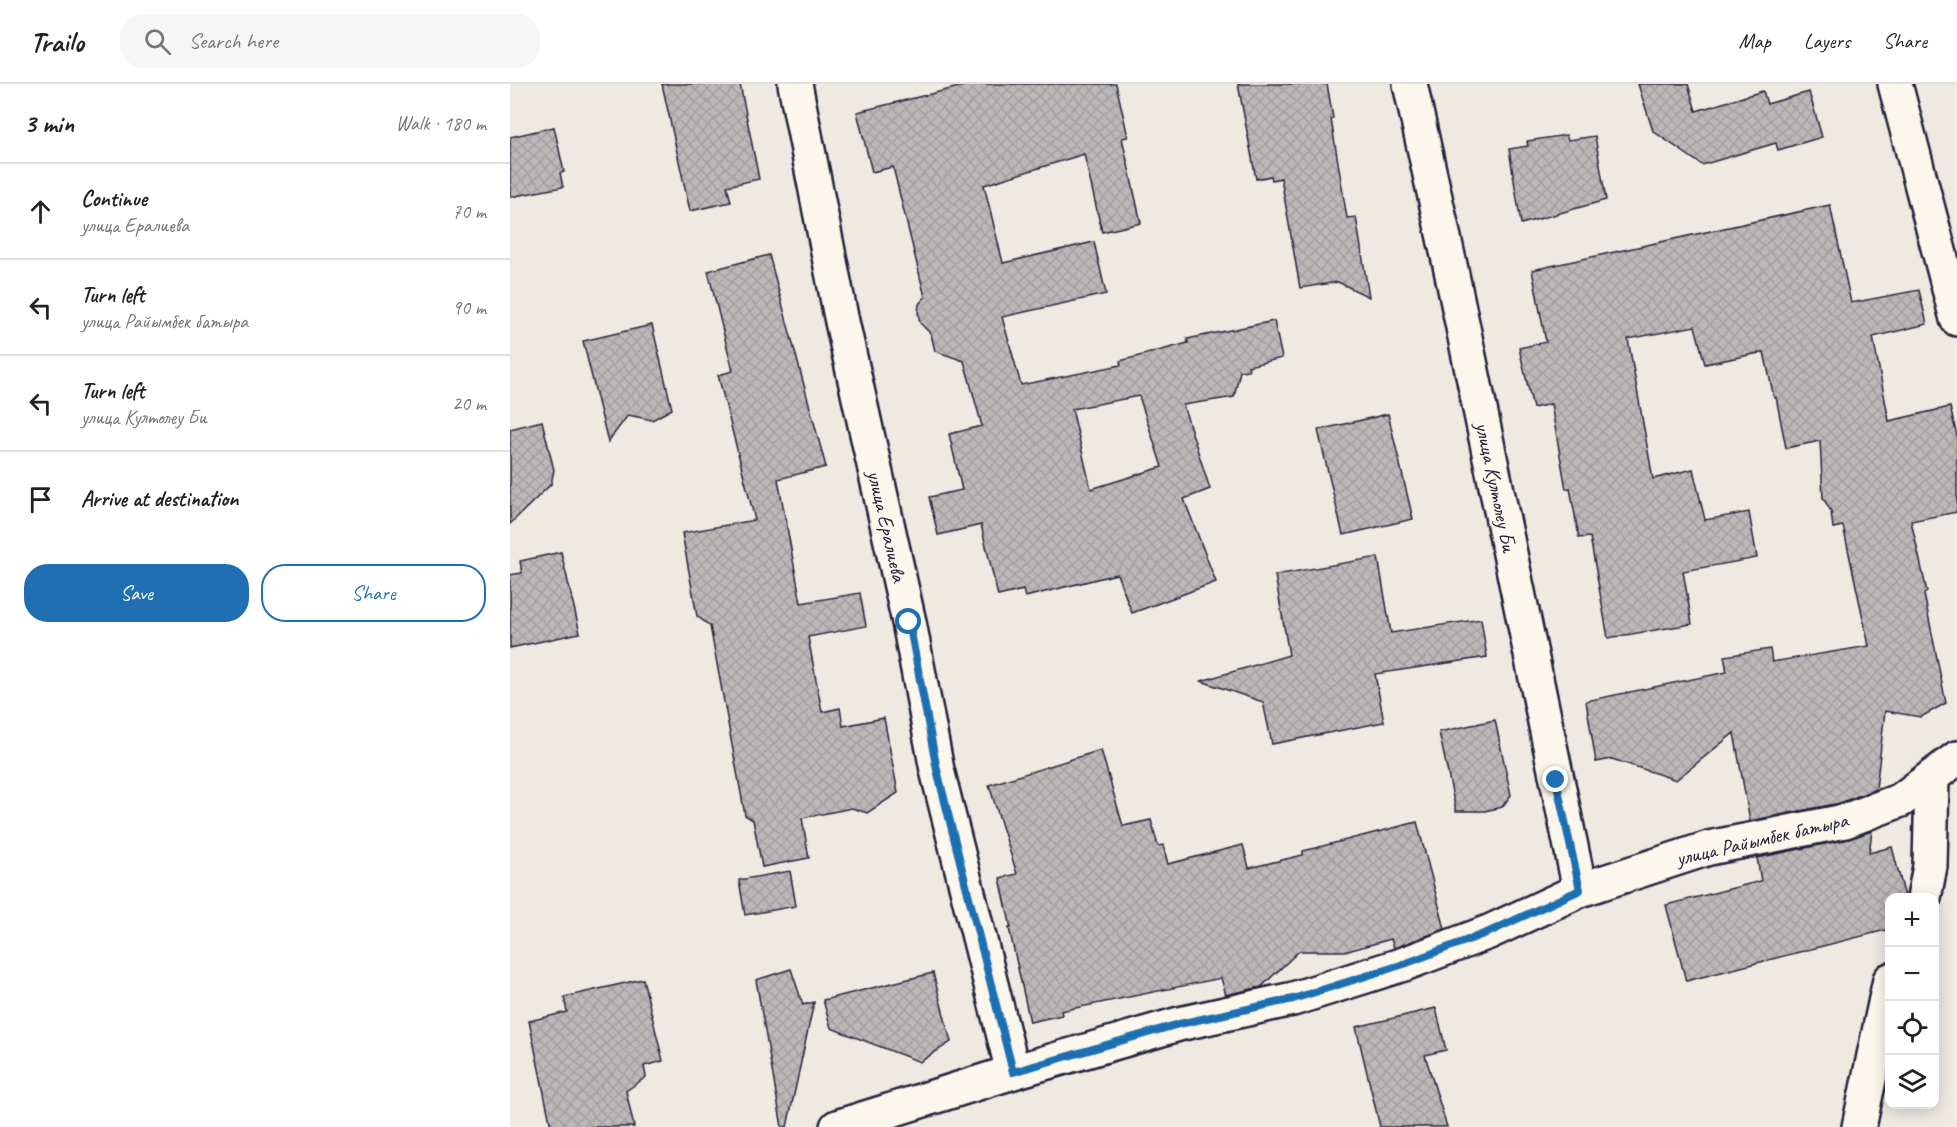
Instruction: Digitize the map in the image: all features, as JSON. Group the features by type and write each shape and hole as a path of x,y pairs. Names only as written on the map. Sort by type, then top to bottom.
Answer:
{"street":[{"name":"улица Ералиева","path":"795,84 841,317 909,622 937,770 1013,1072"},
{"name":"улица Култолеу Би","path":"1410,84 1580,890"},
{"path":"1895,84 1957,319"},
{"name":"улица Райымбек батыра","path":"837,1127 1013,1072 1179,1024 1293,999 1404,964 1489,932 1580,890 1709,848 1845,821 1901,800 1957,758"},
{"path":"1925,893 1930,866 1932,778"},
{"path":"1858,1127 1885,1001"}],"building":[{"path":"662,84 740,84 759,179 727,186 731,202 690,211"},
{"path":"971,84 1116,84 1128,137 1122,138 1141,223 1102,232 1084,154 984,185 1003,263 1094,242 1106,294 1002,317 1021,385 1121,365 1120,361 1188,343 1187,339 1274,321 1282,358 1248,366 1249,370 1240,371 1234,397 1183,405 1210,489 1184,499 1216,582 1132,613 1117,574 1025,597 1023,590 998,596 981,525 938,535 929,497 962,490 949,434 982,426 964,361 935,351 931,334 920,323 919,304 925,297 893,167 872,172 857,112","holes":["1139,396 1162,467 1091,489 1072,409"]},
{"path":"1238,84 1327,84 1347,218 1356,217 1369,297 1338,282 1300,288 1281,178 1272,180 1271,176 1256,179"},
{"path":"1638,84 1688,84 1696,111 1763,91 1767,104 1809,92 1822,137 1778,150 1776,143 1702,165 1653,131"},
{"path":"554,127 564,172 560,173 563,187 510,197 510,137"},
{"path":"1566,135 1568,140 1595,136 1606,200 1521,224 1509,149 1528,146 1527,141"},
{"path":"1830,205 1851,303 1919,290 1927,324 1873,337 1889,421 1950,407 1957,436 1957,512 1911,521 1927,592 1924,594 1946,703 1921,717 1885,711 1876,789 1840,803 1750,821 1734,733 1676,780 1612,759 1596,762 1586,701 1727,672 1724,656 1770,649 1772,662 1869,646 1843,526 1833,528 1831,511 1823,498 1820,441 1786,448 1764,352 1705,364 1695,326 1628,339 1653,479 1693,469 1705,520 1749,512 1757,558 1683,571 1692,624 1608,638 1590,537 1579,538 1570,488 1566,489 1551,404 1533,408 1519,348 1546,342 1532,270"},
{"path":"769,255 826,467 778,479 801,603 860,593 866,626 808,637 822,712 840,708 843,726 884,718 898,793 867,813 852,808 802,818 809,858 762,867 753,820 745,815 710,626 697,616 682,533 755,520 718,375 733,371 708,271"},
{"path":"652,325 672,409 652,420 628,415 608,442 583,341"},
{"path":"1388,414 1413,519 1343,535 1318,430"},
{"path":"542,421 554,470 551,484 510,524 510,429"},
{"path":"561,552 580,633 510,648 510,575 522,573 520,561"},
{"path":"1378,557 1391,633 1481,619 1487,657 1375,674 1384,722 1272,744 1263,702 1201,681 1289,655 1275,575"},
{"path":"1495,720 1511,795 1502,807 1485,811 1456,811 1439,732"},
{"path":"1101,750 1123,826 1151,820 1158,846 1163,845 1168,864 1243,845 1249,868 1303,855 1303,851 1417,822 1445,929 1394,948 1391,939 1348,951 1299,951 1261,987 1226,995 1221,978 1061,1011 1062,1015 1030,1022 1000,878 1017,874 989,785"},
{"path":"1872,831 1869,853 1892,847 1904,893 1885,893 1885,930 1686,981 1666,905 1761,881 1757,858 1849,839"},
{"path":"790,871 796,906 745,915 739,880"},
{"path":"791,969 803,1005 814,1002 787,1127 782,1127 756,980"},
{"path":"933,973 951,1042 920,1062 831,1028 823,1000"},
{"path":"643,979 663,1061 644,1066 646,1077 626,1091 634,1127 551,1127 529,1021 567,1012 564,997"},
{"path":"1436,1008 1446,1050 1425,1055 1447,1127 1380,1127 1356,1027"}],"route":[{"path":"909,622 937,770 1013,1072 1179,1024 1293,999 1404,964 1489,932 1580,890 1556,780"}]}
